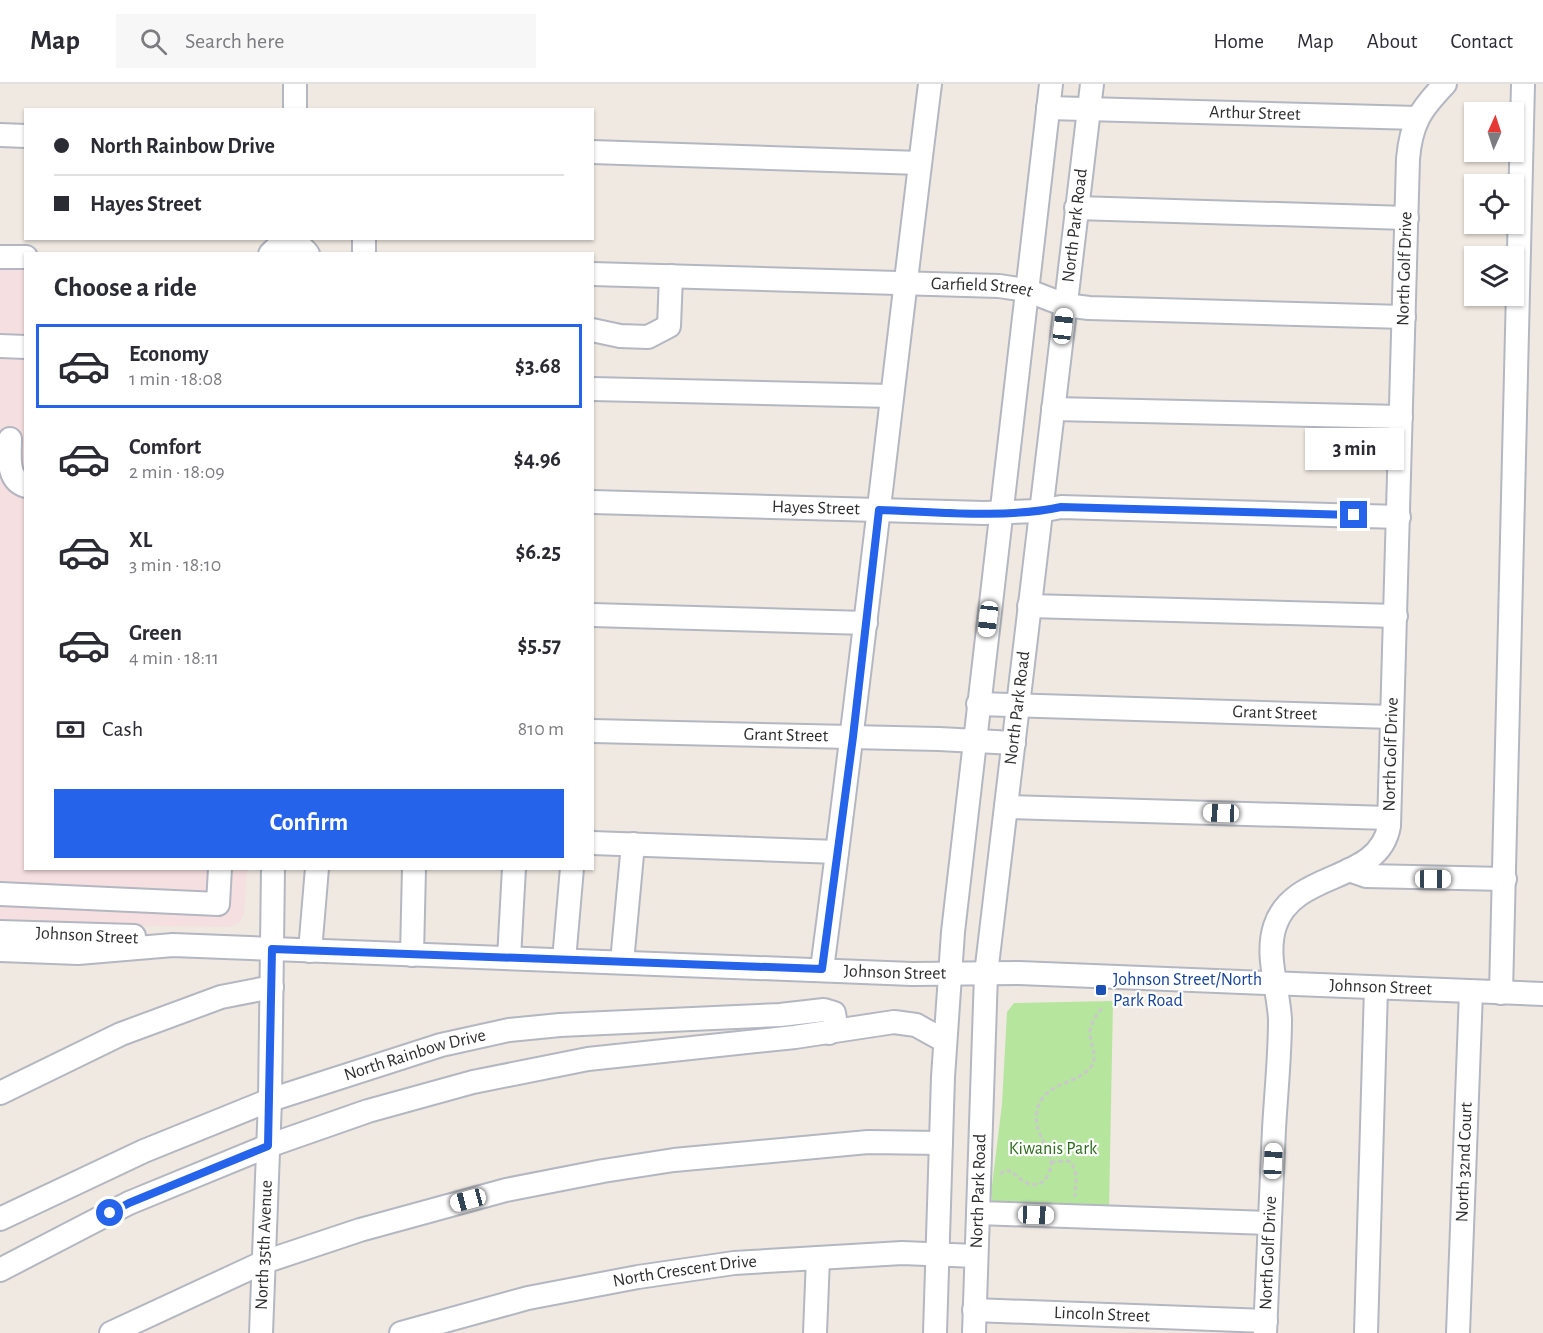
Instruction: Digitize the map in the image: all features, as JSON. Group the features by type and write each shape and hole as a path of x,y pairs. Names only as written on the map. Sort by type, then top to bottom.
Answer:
{"street":[{"path":"295,108 296,84"},
{"path":"822,969 853,737 904,284 930,84"},
{"path":"935,1333 949,974 1000,512 1051,84"},
{"name":"North Park Road","path":"974,1333 986,974 1092,84"},
{"path":"1417,118 1445,84"},
{"path":"1501,993 1523,84"},
{"name":"Arthur Street","path":"1048,108 1417,118"},
{"name":"North Golf Drive","path":"1266,1327 1280,1019 1272,939 1276,923 1287,906 1327,879 1366,862 1381,848 1388,834 1409,150 1417,118"},
{"path":"0,135 24,136"},
{"path":"594,152 920,163"},
{"path":"1076,208 1407,218"},
{"path":"0,257 24,257"},
{"name":"Garfield Street","path":"594,274 960,284 1026,290 1065,305 1101,309 1404,317"},
{"path":"594,330 620,336 648,337 669,326 671,276"},
{"path":"0,346 24,347"},
{"path":"594,389 891,396"},
{"path":"1053,409 1401,417"},
{"path":"12,439 13,477 17,484 24,486"},
{"name":"Hayes Street","path":"594,502 1000,512 1040,512 1061,507 1399,517"},
{"path":"1029,606 1396,616"},
{"path":"594,615 866,623"},
{"name":"Grant Street","path":"978,704 1392,717"},
{"name":"Grant Street","path":"594,730 1014,743"},
{"path":"1006,807 1389,818"},
{"path":"594,843 837,852"},
{"path":"622,962 633,844"},
{"path":"0,894 218,904 220,870"},
{"name":"North 35th Avenue","path":"261,1333 270,1100 273,870"},
{"path":"310,951 317,870"},
{"path":"412,955 414,870"},
{"path":"509,958 514,870"},
{"path":"564,960 572,870"},
{"path":"1349,870 1366,876 1505,879"},
{"path":"88,898 88,934"},
{"name":"Johnson Street","path":"0,932 127,935 173,945"},
{"name":"Johnson Street","path":"0,950 78,953 173,945 1543,994"},
{"path":"0,1093 121,1034 221,997 272,987"},
{"path":"1366,1333 1376,988"},
{"name":"North 32nd Court","path":"1458,1333 1471,992"},
{"name":"North Rainbow Drive","path":"0,1219 144,1151 270,1100 441,1045 509,1030 560,1025 780,1015 824,1010 834,1013 836,1025 829,1033"},
{"path":"0,1270 129,1203 268,1146 368,1111 463,1085 588,1059 829,1033 887,1023 902,1022 915,1025 945,1041"},
{"path":"111,1333 264,1262 360,1230 506,1190 674,1160 868,1142 941,1143"},
{"path":"978,1213 1269,1223"},
{"name":"North Crescent Drive","path":"401,1333 528,1298 638,1277 734,1263 902,1253 976,1256"},
{"path":"815,1333 818,1258"},
{"name":"Lincoln Street","path":"974,1310 1266,1327"}],"path":[{"path":"1000,1174 1011,1170 1027,1184 1040,1184 1051,1170 1051,1162 1039,1133 1037,1119 1040,1102 1045,1095 1064,1081 1084,1073 1092,1066 1094,1051 1090,1031 1093,1021 1103,1006"},
{"path":"1051,1162 1069,1161 1074,1166 1077,1173 1075,1217"}],"shaded area":[{"path":"0,269 24,270 24,870 247,870 244,914 240,922 230,927 0,924"}],"green space":[{"name":"Kiwanis Park","path":"1113,1001 1109,1209 993,1204 991,1194 1002,1104 1007,1012 1014,1003"}],"place":[{"name":"Johnson Street/North Park Road","path":"1101,990"}],"route":[{"path":"110,1213 268,1146 272,949 822,969 853,737 879,510 984,513 1040,512 1061,507 1354,515"}]}
